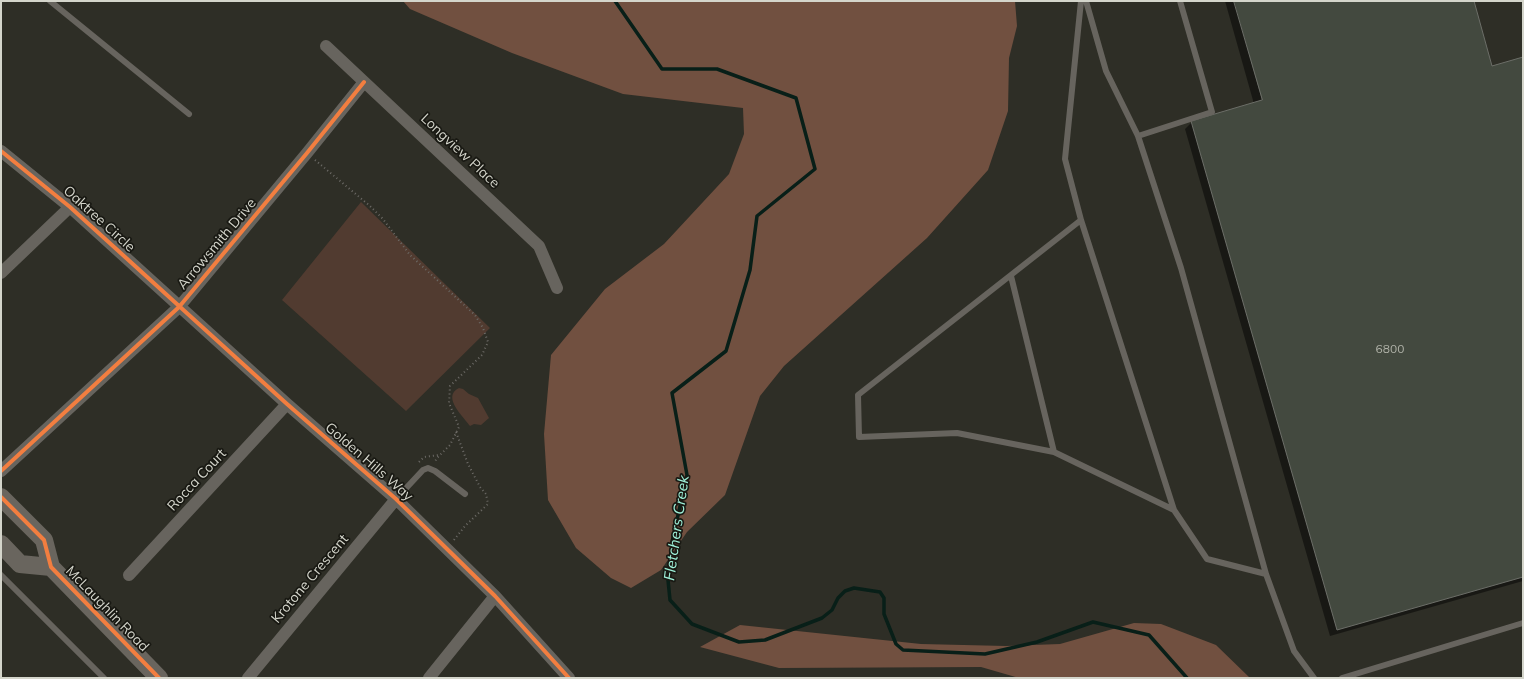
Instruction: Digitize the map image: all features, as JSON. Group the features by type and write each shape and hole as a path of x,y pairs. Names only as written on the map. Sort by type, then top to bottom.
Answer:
{"street":[{"name":"Longview Place","path":"326,46 539,246 557,288"},
{"name":"Arrowsmith Drive","path":"1,471 179,307 364,82"},
{"name":"Oaktree Circle","path":"1,151 70,207 179,307"},
{"name":"Oaktree Circle","path":"1,273 70,207"},
{"name":"Golden Hills Way","path":"179,307 396,499 495,596 569,678"},
{"name":"Rocca Court","path":"129,575 287,404"},
{"name":"McLaughlin Road","path":"1,497 44,540 51,568 159,678"},
{"name":"Krotone Crescent","path":"248,678 396,499"},
{"name":"McLaughlin Road","path":"1,544 20,564 51,568"},
{"path":"429,678 495,596"}],"lane":[{"path":"50,1 190,114"},
{"path":"1081,1 1065,159 1080,220 1174,510 1207,559 1266,574"},
{"path":"1086,1 1106,71 1138,136 1181,268 1266,574 1294,652 1314,678"},
{"path":"1138,136 1212,112 1180,1"},
{"path":"1080,220 1011,276 858,395 859,437 957,433 1054,452 1174,510"},
{"path":"1011,276 1054,452"},
{"path":"396,499 423,470 428,468 435,471 465,494"},
{"path":"1,575 104,678"},
{"path":"1342,678 1523,623"}],"path":[{"path":"307,153 378,214 410,255 475,315 483,328 488,342 482,355 450,386 449,403 459,427 450,445 437,458 431,469"}],"shaded area":[{"path":"403,1 1015,1 1017,26 1009,58 1008,111 988,170 927,238 784,366 760,396 725,495 687,532 661,570 631,588 611,578 576,548 548,500 544,434 551,355 605,289 664,244 729,174 744,134 743,108 623,94 512,53 410,9"},
{"path":"361,202 490,328 406,411 282,300"},
{"path":"459,388 478,398 489,418 481,425 474,424 470,426 453,402 452,396"},
{"path":"1134,623 1161,624 1216,645 1250,678 1019,678 981,667 779,668 700,647 740,625 921,644 1006,646 1060,644"}],"building":[{"path":"1234,1 1474,1 1492,66 1523,57 1523,577 1337,630 1191,121 1262,100"}],"waterway":[{"name":"Fletchers Creek","path":"615,1 662,69 717,69 796,98 815,169 757,216 750,270 726,351 672,393 687,475 672,542 668,580 670,600 692,624 739,642 765,640 822,618 832,610 838,598 845,591 854,588 880,592 884,598 884,614 896,644 903,650 985,654 1037,642 1093,622 1149,635 1187,678"}],"cycle path":[{"path":"1,471 179,307 364,82"},
{"path":"1,151 70,207 287,404 396,499 495,596 569,678"},
{"path":"1,497 44,540 51,567 159,678"}]}
